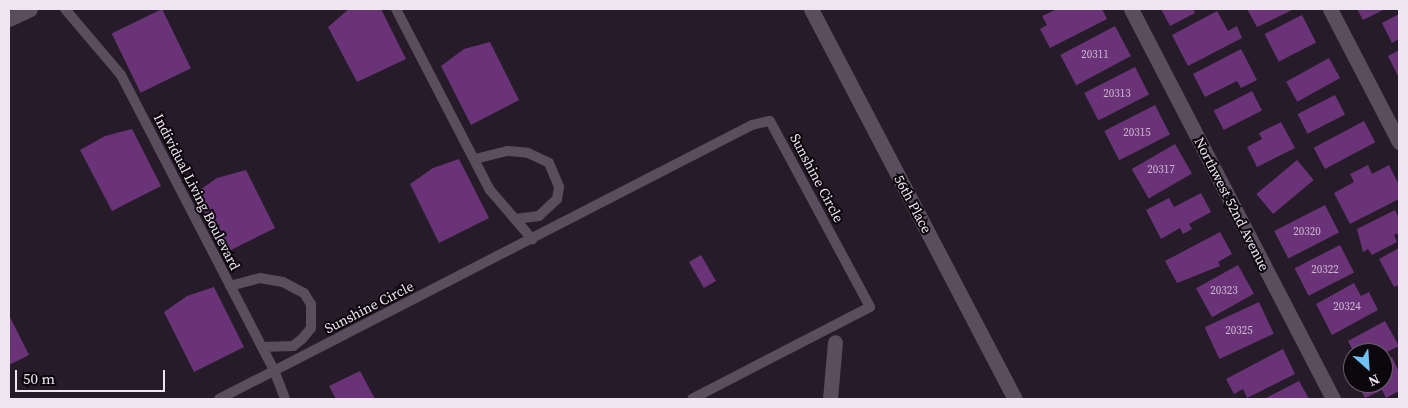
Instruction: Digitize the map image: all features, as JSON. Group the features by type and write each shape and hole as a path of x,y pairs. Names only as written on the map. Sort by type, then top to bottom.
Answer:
{"street":[{"path":"9,19 30,9"},
{"name":"56th Place","path":"811,9 1015,399"},
{"name":"Northwest 52nd Avenue","path":"1131,9 1333,399"},
{"path":"1330,9 1399,142"},
{"path":"830,399 835,342"}],"lane":[{"name":"Individual Living Boulevard","path":"65,9 121,75 274,370 285,399"},
{"path":"396,9 490,190 532,239"},
{"name":"Sunshine Circle","path":"219,399 752,125 773,124 870,307 692,399"},
{"path":"475,158 507,151 528,153 549,163 559,187 557,199 538,216 514,218"},
{"path":"230,286 260,278 283,282 304,293 311,304 311,328 302,339 294,346 262,347"}],"building":[{"path":"162,9 191,68 141,93 112,34"},
{"path":"349,9 381,9 406,59 357,82 328,27"},
{"path":"1057,9 1102,9 1107,19 1050,48 1040,29 1047,25 1042,16"},
{"path":"1161,9 1193,9 1195,13 1170,26"},
{"path":"1247,9 1294,9 1257,27"},
{"path":"1357,9 1385,9 1363,20"},
{"path":"1217,11 1228,31 1237,26 1242,38 1188,66 1172,35"},
{"path":"1399,14 1399,39 1392,43 1382,23"},
{"path":"1302,15 1316,43 1279,62 1265,34"},
{"path":"1115,26 1131,56 1076,85 1060,55"},
{"path":"490,42 519,100 471,125 441,66 464,49"},
{"path":"1241,49 1257,80 1241,88 1237,81 1205,97 1193,74"},
{"path":"1399,50 1399,78 1388,56"},
{"path":"1329,58 1340,78 1297,102 1286,82"},
{"path":"1135,67 1149,95 1098,120 1084,93"},
{"path":"1252,91 1262,111 1224,130 1214,111"},
{"path":"1335,95 1345,115 1308,134 1298,114"},
{"path":"1155,105 1170,134 1119,160 1104,131"},
{"path":"1364,121 1375,142 1325,169 1314,148"},
{"path":"1281,122 1295,148 1257,167 1247,147 1262,139 1259,133"},
{"path":"132,129 161,186 112,211 80,150 105,136"},
{"path":"1175,144 1192,173 1149,198 1132,169"},
{"path":"459,159 489,218 439,243 410,184 433,168"},
{"path":"1297,160 1314,180 1273,214 1256,194"},
{"path":"1368,165 1372,174 1389,165 1399,185 1399,199 1350,224 1334,193 1354,182 1350,174"},
{"path":"246,170 275,228 225,253 194,194 217,178"},
{"path":"1201,193 1211,212 1189,224 1192,229 1183,234 1180,228 1161,239 1146,210 1169,198 1174,207"},
{"path":"1325,205 1339,233 1288,258 1274,231"},
{"path":"1395,210 1399,218 1399,233 1394,235 1397,242 1372,255 1368,249 1363,252 1357,229"},
{"path":"1220,232 1232,254 1218,262 1220,266 1177,283 1165,261"},
{"path":"1340,245 1354,273 1309,296 1295,268"},
{"path":"1399,248 1399,285 1394,287 1379,259"},
{"path":"701,255 716,281 704,288 689,262"},
{"path":"1238,265 1254,294 1212,317 1196,288"},
{"path":"1354,283 1361,296 1369,292 1378,310 1332,335 1316,304"},
{"path":"214,287 244,347 194,372 164,312 187,296"},
{"path":"1259,302 1274,334 1219,359 1205,327"},
{"path":"9,315 29,355 9,365"},
{"path":"1385,321 1399,346 1393,349 1393,343 1349,343 1348,341"},
{"path":"1283,349 1295,374 1247,398 1243,389 1234,394 1226,379"},
{"path":"1393,359 1399,372 1399,391 1386,398 1384,393 1393,393"},
{"path":"360,371 375,399 336,399 329,386"},
{"path":"1299,381 1309,399 1264,399"},
{"path":"1362,393 1376,393 1365,398"}]}
